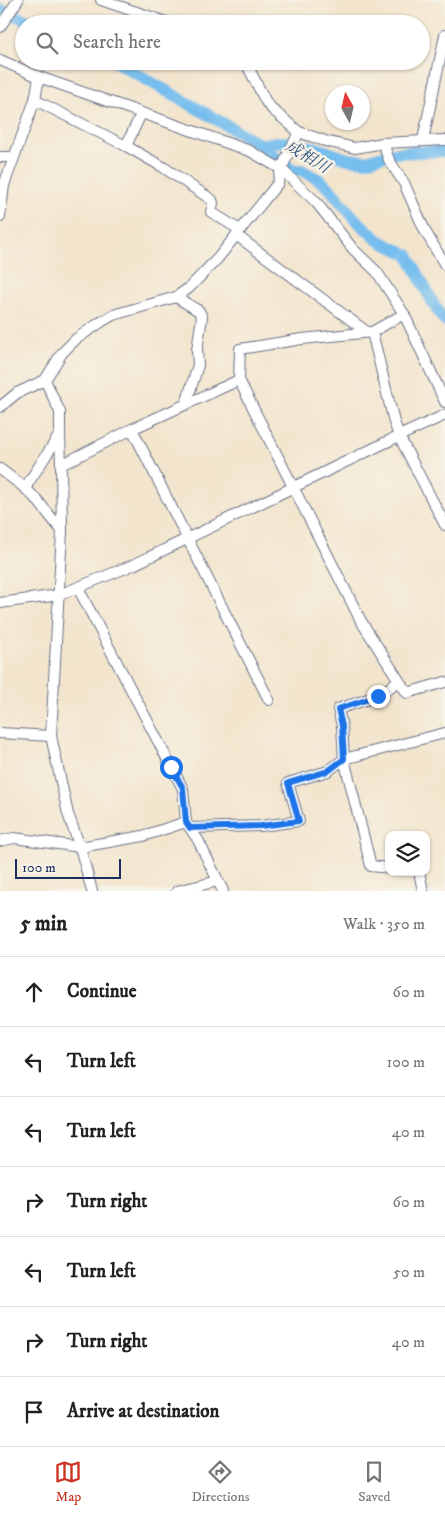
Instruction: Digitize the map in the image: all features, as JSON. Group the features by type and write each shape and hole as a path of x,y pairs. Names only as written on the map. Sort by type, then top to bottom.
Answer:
{"street":[{"path":"0,27 18,0"},
{"path":"101,0 145,15"},
{"path":"423,140 445,34"},
{"path":"0,60 15,67"},
{"path":"23,70 141,114 250,151 281,169 316,202 353,250 377,272 404,314 445,402"},
{"path":"250,70 266,102 299,132 325,141 355,148 383,143 445,140"},
{"path":"0,217 4,185 35,100 39,77"},
{"path":"35,100 126,146 163,167 212,200 211,212 369,332 399,436 445,525"},
{"path":"126,146 141,114"},
{"path":"0,407 18,393 45,380 62,353 76,339 101,322 113,315 176,297 189,288 209,268 278,183 281,169 299,132"},
{"path":"383,143 389,160 404,183 426,231 445,265"},
{"path":"0,157 14,158"},
{"path":"176,297 199,311 202,317 197,350 198,366 186,404"},
{"path":"404,314 369,332 302,339 240,349 239,380 361,621 407,694 445,682"},
{"path":"45,380 60,412 61,465 62,531 51,736 68,814 80,847 92,891"},
{"path":"61,465 132,429 239,380"},
{"path":"0,603 59,595 133,566 399,436 445,416"},
{"path":"132,429 269,700"},
{"path":"25,488 60,434"},
{"path":"0,469 38,500 62,531"},
{"path":"78,588 183,788 188,825 223,891"},
{"path":"385,868 370,866 344,759 342,726 338,709 378,696 398,680"},
{"path":"0,841 14,838 80,847 143,836 188,825 261,826 299,821 288,783 328,771 344,759 445,733"},
{"path":"0,734 51,736"},
{"path":"420,876 423,891"},
{"path":"177,891 218,881"}],"waterway":[{"name":"成相川","path":"0,9 15,15"},
{"name":"成相川","path":"130,70 261,145 293,170 301,170 318,179 329,188 355,219 378,240 408,255 434,305 445,321"},
{"path":"261,145 276,142 297,143 348,159 366,161 393,153 445,151"}],"route":[{"path":"171,767 183,788 186,822 190,828 261,826 299,821 288,783 328,771 344,759 344,740 338,709 378,696"}]}
